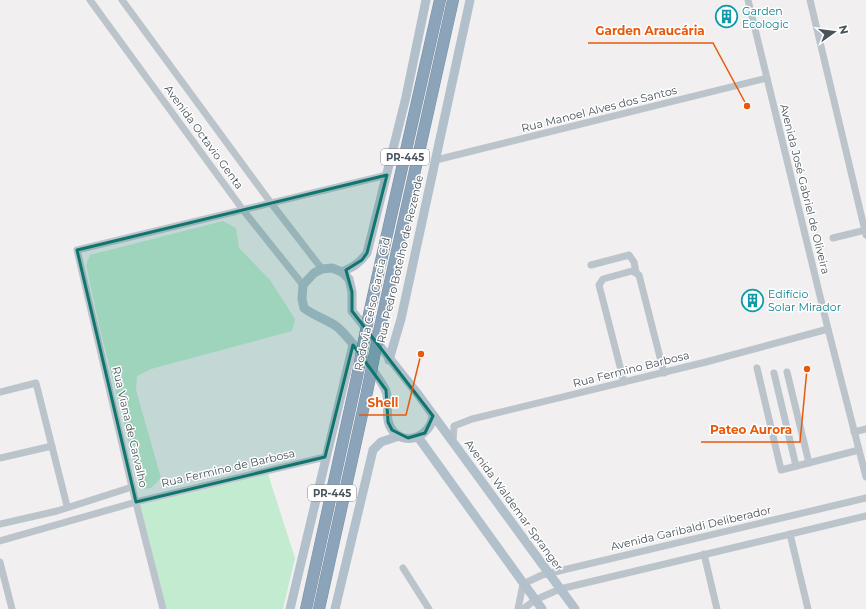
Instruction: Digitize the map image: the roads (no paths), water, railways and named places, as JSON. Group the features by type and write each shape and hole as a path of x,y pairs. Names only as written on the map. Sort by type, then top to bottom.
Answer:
{"highway":[{"name":"Rodovia Celso Garcia Cid","path":"306,609 440,0"},
{"name":"Rodovia Celso Garcia Cid","path":"319,609 453,0"}],"main road":[{"path":"399,436 392,430 388,422 386,390 338,327 314,316 304,308 302,299 303,284 314,273 322,269 332,268 342,272 352,268 362,260 367,253 406,97 426,0"},
{"name":"Rua Pedro Botelho de Rezende","path":"389,360 401,319 470,0"},
{"name":"Avenida Waldemar Spranger","path":"342,272 349,278 352,292 352,311 453,441 548,574 575,609"},
{"path":"290,609 352,345"},
{"path":"334,609 373,450 381,442 399,436 418,438 431,426 433,416"},
{"path":"418,438 542,609"}],"street":[{"name":"Avenida Octavio Genta","path":"90,0 244,210 303,284"},
{"name":"Avenida Octavio Genta","path":"122,0 271,203 322,269"},
{"name":"Avenida José Gabriel de Oliveira","path":"748,0 828,329 866,477"},
{"path":"810,0 866,232 833,238"},
{"name":"Rua Manoel Alves dos Santos","path":"436,160 767,78"},
{"path":"244,210 387,175"},
{"name":"Rua Viana de Carvalho","path":"163,609 132,487 77,250 244,210"},
{"path":"591,265 629,256 634,262 636,272 639,275 664,373"},
{"path":"624,382 599,285 603,279 636,272"},
{"name":"Rua Fermino Barbosa","path":"453,441 454,426 459,423 664,373 828,329"},
{"path":"756,368 781,470 859,450"},
{"path":"787,372 809,463"},
{"path":"774,373 796,466"},
{"path":"0,392 36,383 67,506"},
{"path":"854,432 866,429"},
{"path":"0,458 52,446"},
{"name":"Rua Fermino de Barbosa","path":"0,542 136,502 325,457"},
{"path":"0,524 57,511 67,506 132,487"},
{"name":"Avenida Garibaldi Deliberador","path":"523,584 532,579 548,574 866,498"},
{"path":"523,609 535,600 560,589 866,516"},
{"path":"790,534 808,609"},
{"path":"704,554 717,609"},
{"path":"0,562 12,609"},
{"path":"403,568 429,609"},
{"path":"518,609 523,584"}],"place":[{"name":"Garden Ecologic","path":"726,17"},
{"name":"Garden Araucária","path":"747,106"},
{"name":"Edifício Solar Mirador","path":"752,300"},
{"name":"Shell","path":"421,354"},
{"name":"Pateo Aurora","path":"807,369"}]}
